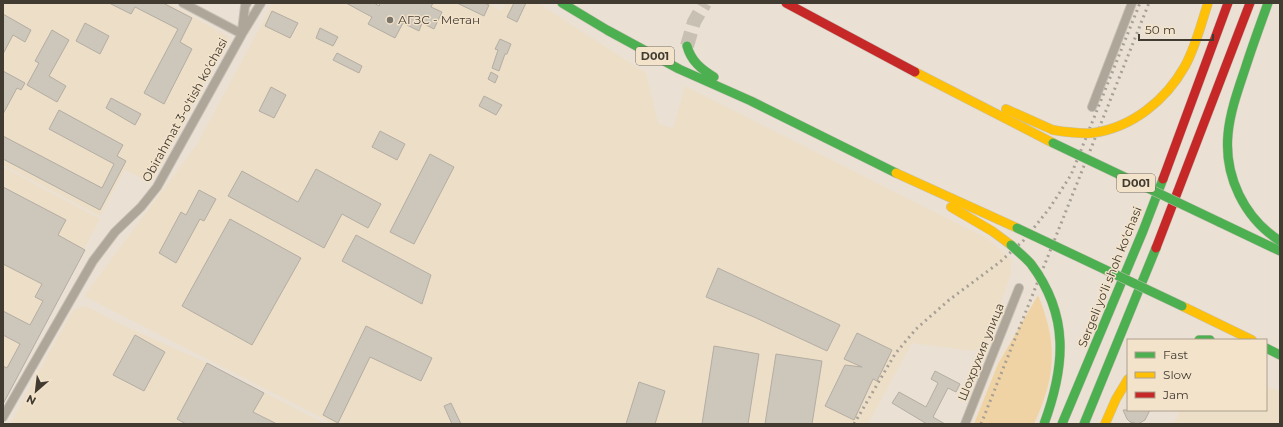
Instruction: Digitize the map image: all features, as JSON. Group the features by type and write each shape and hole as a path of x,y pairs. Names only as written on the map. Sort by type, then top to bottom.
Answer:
{"main road":[{"name":"D001","path":"562,3 607,30 679,69 751,101 879,166 1017,228 1250,339"},
{"name":"D001","path":"786,3 869,48 1053,143 1280,251"},
{"path":"869,48 1053,130 1068,134 1082,134 1103,131 1132,120 1151,108 1171,88 1190,56 1208,3"},
{"name":"Sergeli yo‘li shoh ko‘chasi","path":"1062,424 1143,231 1228,3"},
{"path":"1084,424 1160,239 1250,3"},
{"path":"1268,3 1230,112 1227,132 1227,154 1234,183 1243,204 1262,227 1280,241"},
{"path":"687,46 692,60 699,68 751,101"},
{"path":"879,166 977,222 1011,245 1030,264 1041,280 1050,298 1058,323 1061,347 1060,370 1056,394 1044,424"},
{"path":"1267,348 1280,355"},
{"path":"1267,358 1280,365"},
{"path":"1105,424 1116,399 1127,381"}],"street":[{"name":"Obirahmat 3-o'tish ko'chasi","path":"183,3 242,34"},
{"name":"Obirahmat 3-o'tish ko'chasi","path":"242,34 245,6 247,3"},
{"name":"Obirahmat 3-o'tish ko'chasi","path":"3,417 93,261 115,232 140,207 157,187 242,34 261,3"},
{"path":"1092,107 1132,3"},
{"name":"Шохрухия улица","path":"965,424 1019,288"}],"shaded area":[{"path":"3,3 168,3 229,37 149,182 125,170 100,216 3,165"},
{"path":"272,3 487,3 501,11 505,3 538,3 646,73 658,124 673,128 685,86 988,239 1011,259 1011,274 986,344 973,351 912,343 868,424 334,424 84,296 197,144"},
{"path":"3,167 100,219 3,401"},
{"path":"1038,295 1049,329 1052,360 1047,390 1034,424 974,424 998,364"},
{"path":"86,306 120,324 207,363 325,424 10,424 73,310"},
{"path":"1267,386 1280,391 1280,424 1172,424 1176,420 1180,411 1267,411"}],"building":[{"path":"109,3 163,3 192,18 180,42 192,49 164,104 144,93 178,29 135,7 131,14"},
{"name":"АГЗС - Метан","path":"346,3 374,3 379,6 380,3 433,3 431,7 442,12 434,29 422,23 419,31 403,23 395,38 368,24 372,17"},
{"path":"457,3 484,3 489,5 484,16"},
{"path":"514,3 526,3 517,22 507,17"},
{"path":"272,11 298,23 290,38 265,26"},
{"path":"3,14 31,30 25,42 13,35 3,54"},
{"path":"85,23 109,36 100,54 76,41"},
{"path":"320,28 338,37 333,46 316,38"},
{"path":"52,30 69,40 49,76 66,86 57,102 27,85 39,63 35,61"},
{"path":"500,39 511,44 507,54 505,54 499,71 492,68 498,50 495,49"},
{"path":"337,53 362,66 359,73 333,60"},
{"path":"3,71 25,83 21,90 17,88 3,114"},
{"path":"491,72 498,76 495,83 488,79"},
{"path":"271,87 286,95 274,118 259,111"},
{"path":"484,96 502,105 496,115 479,106"},
{"path":"111,98 141,114 135,125 106,108"},
{"path":"59,110 123,145 117,156 126,161 100,210 3,159 3,136 102,188 114,164 49,129"},
{"path":"380,131 405,144 397,160 372,147"},
{"path":"430,154 454,167 414,244 390,232"},
{"path":"316,169 381,204 368,228 342,214 324,248 228,196 242,171 298,202"},
{"path":"3,187 66,220 58,235 85,250 3,404 3,366 7,368 20,344 3,335 3,311 30,325 43,301 35,297 42,284 3,264"},
{"path":"199,190 216,199 204,221 200,219 176,263 159,253 181,212 186,215"},
{"path":"230,219 301,258 252,345 182,306"},
{"path":"356,235 431,275 422,304 342,261"},
{"path":"718,268 840,325 827,351 754,317 706,297"},
{"path":"366,326 432,358 421,381 370,357 338,423 323,415"},
{"path":"857,333 892,350 877,381 873,379 854,420 825,406 845,365 862,367 844,359"},
{"path":"135,335 165,352 144,391 113,375"},
{"path":"714,346 759,354 748,424 702,424"},
{"path":"776,354 822,361 812,424 765,424"},
{"path":"207,363 264,393 253,412 277,424 186,424 177,419"},
{"path":"935,371 960,384 956,392 948,388 933,417 945,424 927,424 892,403 899,392 926,407 938,383 931,379"},
{"path":"639,382 665,391 655,424 626,424"},
{"path":"451,403 461,424 452,424 444,406"},
{"path":"1123,410 1150,411 1145,420 1138,424 1130,422"}],"tunnel":[{"path":"687,46 694,22 705,3"}],"railway":[{"path":"854,424 895,354 916,329 949,300 1000,262 1024,240 1049,209 1071,175 1140,3"},
{"path":"981,424 1149,3"}],"traffic: fast":[{"path":"562,3 607,30 679,69 751,101 896,173"},
{"path":"1268,3 1250,52 1235,101 1229,126 1228,150 1229,165 1239,195 1256,220 1267,232 1280,241"},
{"path":"687,46 691,56 697,64 714,77"},
{"path":"1053,143 1219,222"},
{"path":"1062,424 1143,231 1163,179"},
{"path":"1219,222 1280,251"},
{"path":"1017,228 1182,306"},
{"path":"1011,245 1031,264 1044,283 1058,322 1060,342 1059,362 1051,403 1044,424"},
{"path":"1084,424 1156,248"},
{"path":"1267,348 1280,355"}],"traffic: slow":[{"path":"1053,130 1082,133 1107,130 1134,119 1158,101 1185,66 1195,43 1208,3"},
{"path":"915,72 1053,143"},
{"path":"1006,109 1053,130"},
{"path":"896,173 1017,228"},
{"path":"951,207 992,231 1011,245"},
{"path":"1182,306 1250,339"},
{"path":"1105,424 1116,399 1127,381"}],"traffic: jam":[{"path":"786,3 915,72"},
{"path":"1163,179 1228,3"},
{"path":"1156,248 1250,3"}],"place":[{"name":"АГЗС - Метан","path":"390,20"}]}
